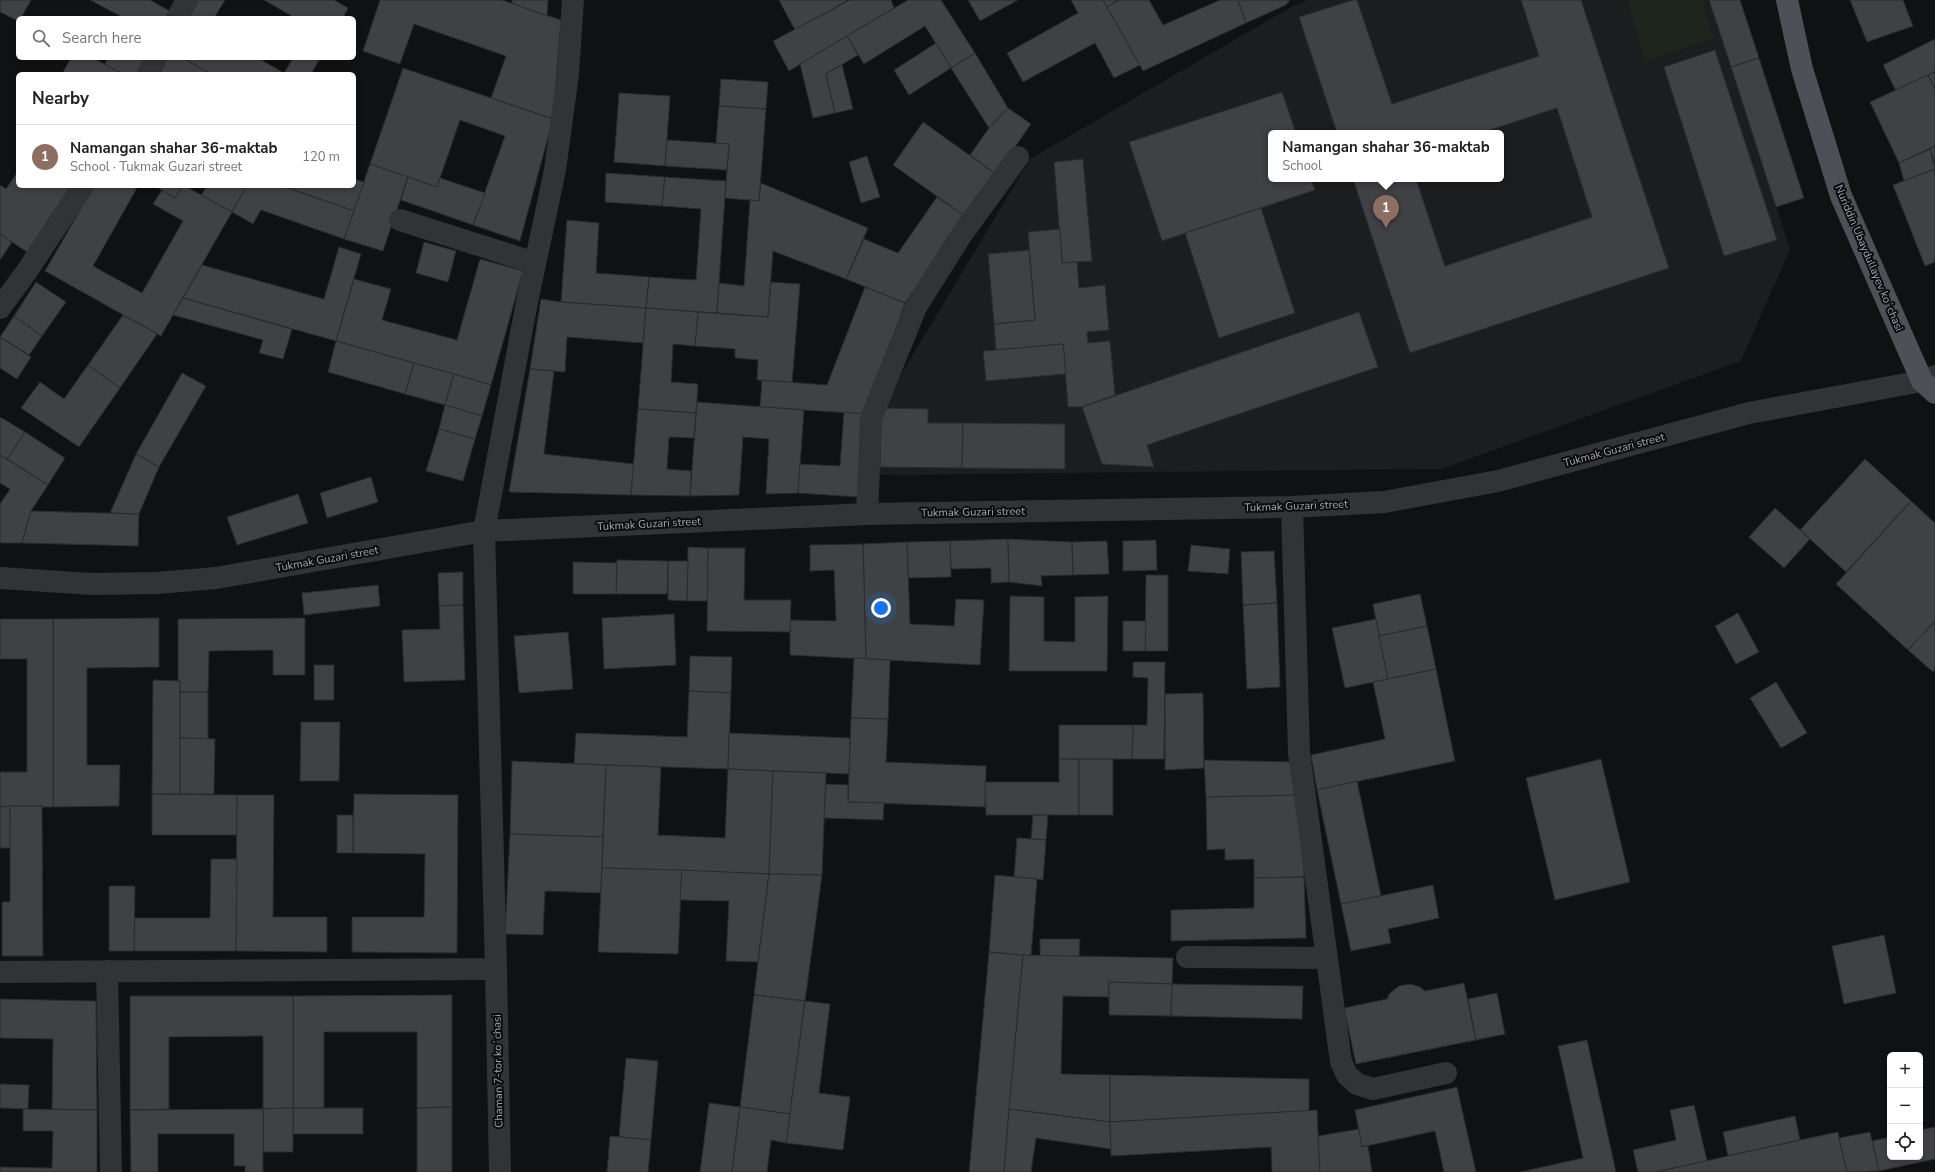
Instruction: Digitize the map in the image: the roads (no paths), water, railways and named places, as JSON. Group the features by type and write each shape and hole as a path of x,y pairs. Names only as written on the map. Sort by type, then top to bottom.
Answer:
{"main road":[{"name":"Nuriddin Ubaydullayev koʻchasi","path":"1787,0 1802,70 1841,196 1931,383"}],"street":[{"path":"178,16 187,0"},
{"name":"Chaman 7-tor koʻchasi","path":"500,1172 484,531 535,263 555,170 568,74 572,0"},
{"path":"149,72 155,60"},
{"path":"867,514 871,418 916,307 962,234 1018,157"},
{"path":"0,308 27,271 82,188"},
{"path":"400,220 535,263"},
{"name":"Tukmak Guzari street","path":"0,578 92,584 157,583 216,578 484,531 867,514 1292,507 1384,502 1498,481 1748,413 1931,383"},
{"path":"1292,507 1299,753 1340,1062 1347,1075 1356,1084 1373,1089 1446,1073"},
{"path":"1187,957 1326,958"},
{"path":"0,972 496,969"},
{"path":"107,971 111,1172"}],"place":[{"name":"Namangan shahar 36-maktab","path":"1386,228"}]}
